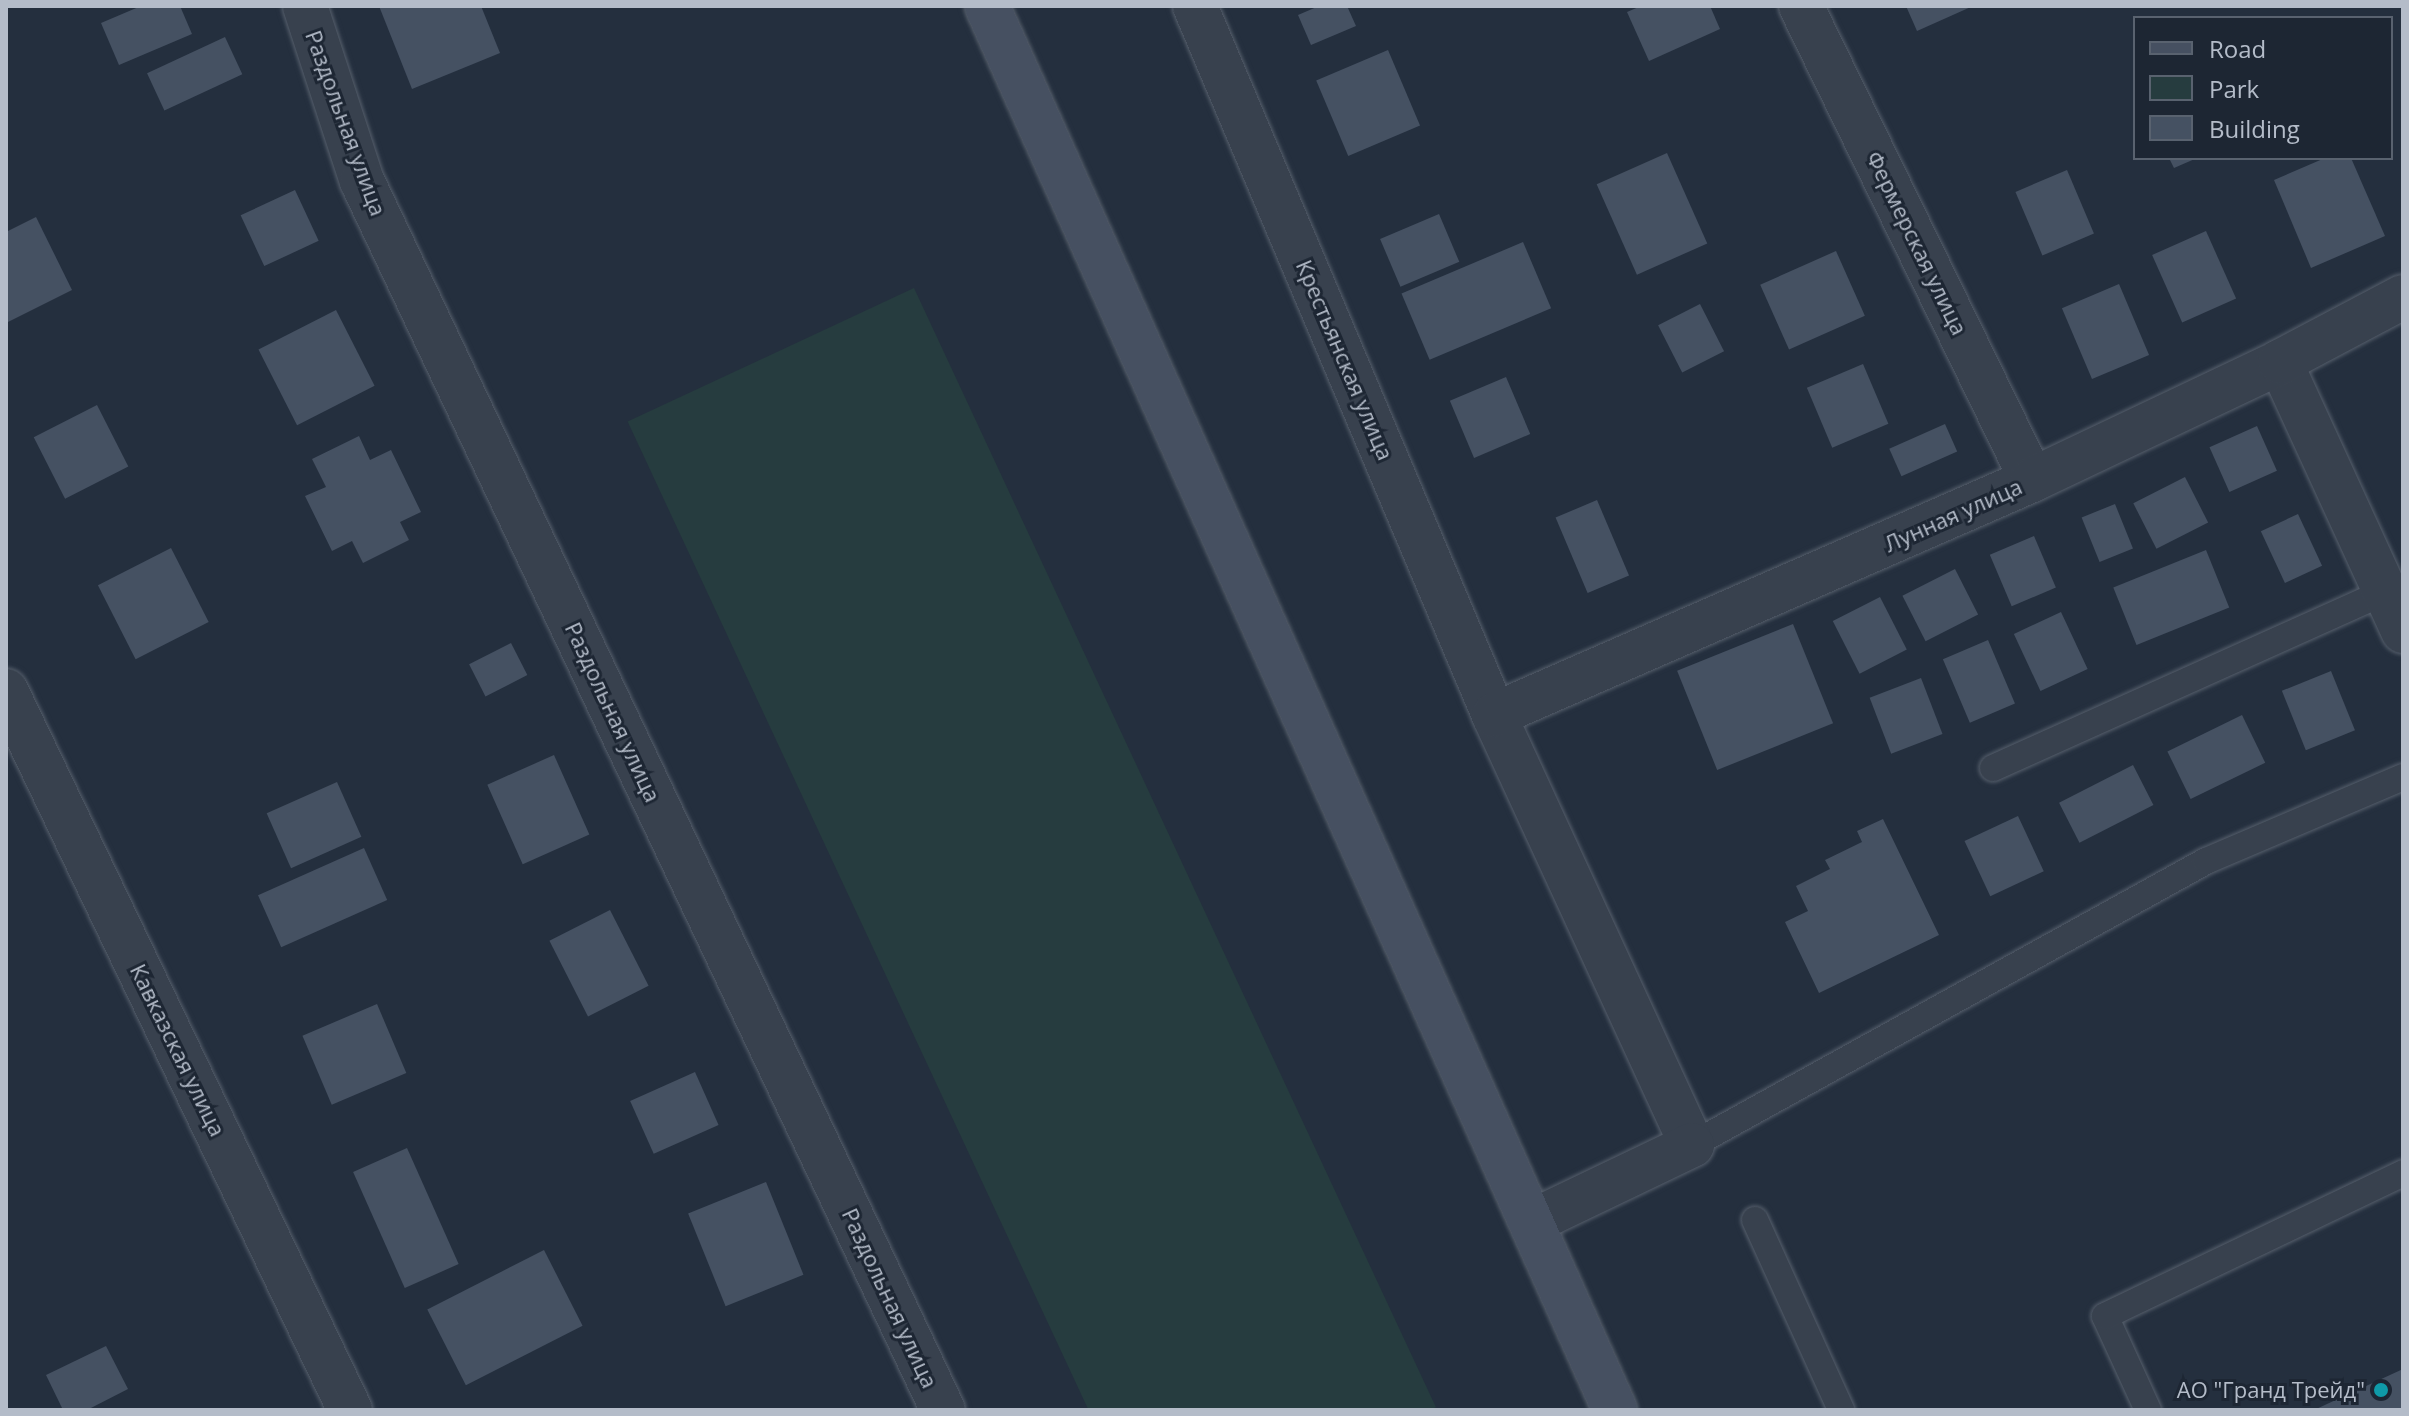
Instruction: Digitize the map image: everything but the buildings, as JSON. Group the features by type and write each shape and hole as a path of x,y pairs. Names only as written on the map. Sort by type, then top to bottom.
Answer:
{"main road":[{"path":"987,6 1615,1410"}],"street":[{"name":"Раздольная улица","path":"305,6 362,181 943,1410"},
{"name":"Крестьянская улица","path":"1195,6 1494,715 1692,1145"},
{"name":"Фермерская улица","path":"1801,6 2032,480"},
{"name":"Лунная улица","path":"1494,715 2032,480 2280,362 2403,297"},
{"path":"2280,362 2394,612"},
{"name":"Кавказская улица","path":"6,691 350,1410"},
{"path":"1531,1222 1692,1145"}],"lane":[{"path":"1993,768 2394,612"},
{"path":"1692,1145 2206,861 2403,777"},
{"path":"2148,1410 2105,1316 2403,1173"},
{"path":"1755,1220 1841,1410"}],"green space":[{"path":"914,288 1436,1407 1430,1410 1089,1410 628,422"}],"place":[{"name":"АО \"Гранд Трейд\"","path":"2381,1390"}]}
